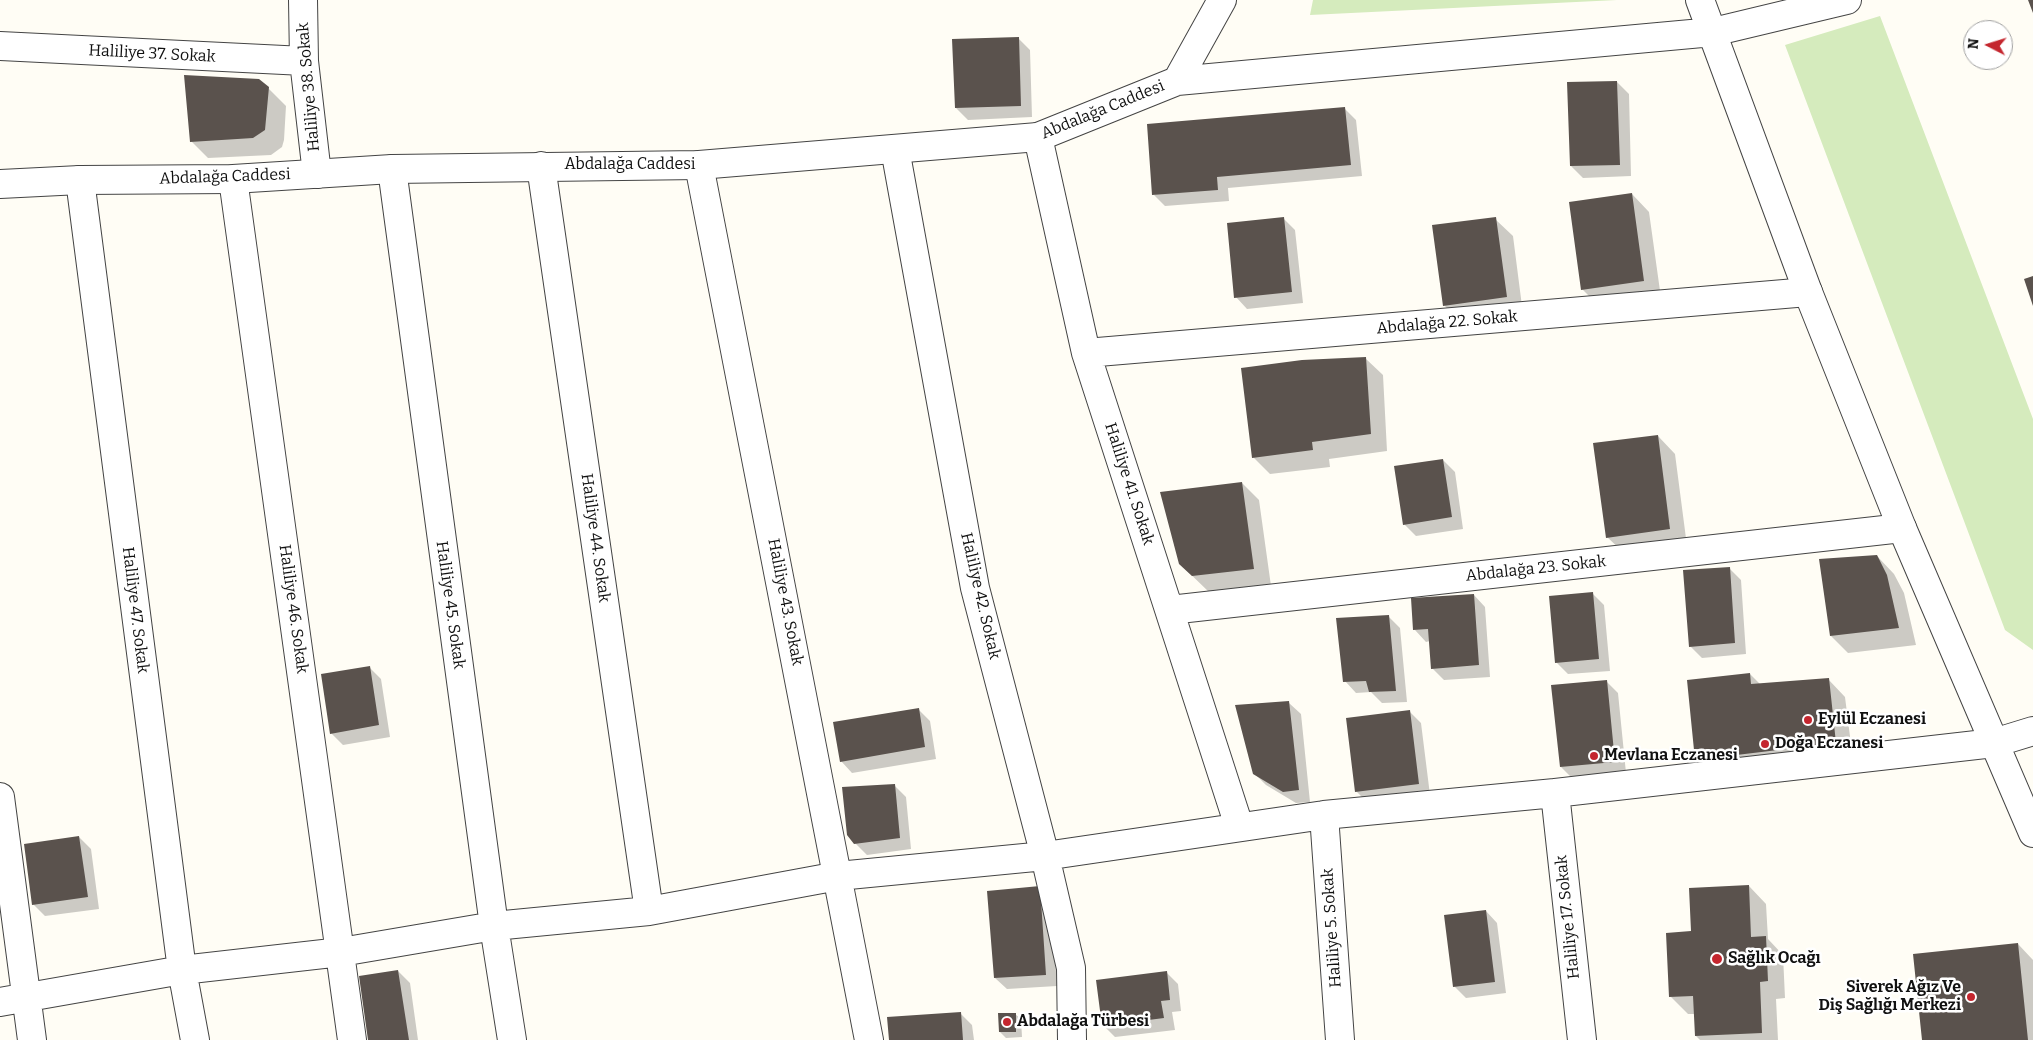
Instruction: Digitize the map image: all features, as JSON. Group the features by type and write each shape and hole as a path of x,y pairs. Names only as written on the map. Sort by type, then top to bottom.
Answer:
{"street":[{"name":"Haliliye 38. Sokak","path":"303,0 304,61 318,174"},
{"path":"1700,0 1808,292 1902,528 2033,833"},
{"path":"1177,80 1713,32 1847,0"},
{"name":"Abdalağa Caddesi","path":"0,184 80,180 233,179 392,169 700,165 1038,138 1177,80 1217,10"},
{"name":"Haliliye 37. Sokak","path":"0,46 304,61"},
{"name":"Haliliye 41. Sokak","path":"1038,138 1086,353 1239,826"},
{"name":"Haliliye 42. Sokak","path":"895,150 975,588 1045,856 1071,968 1072,1040"},
{"name":"Haliliye 43. Sokak","path":"700,165 869,1040"},
{"name":"Haliliye 44. Sokak","path":"541,166 649,911"},
{"name":"Haliliye 45. Sokak","path":"392,169 494,926 512,1040"},
{"name":"Haliliye 46. Sokak","path":"233,179 352,1040"},
{"name":"Haliliye 47. Sokak","path":"80,180 182,970 194,1040"},
{"name":"Abdalağa 22. Sokak","path":"1086,353 1808,292"},
{"name":"Abdalağa 23. Sokak","path":"1170,610 1902,528"},
{"path":"13,1000 182,970 341,952 494,926 649,911 838,876 1045,856 1324,815 1555,793 1994,742 2033,732"},
{"name":"Haliliye 17. Sokak","path":"1555,793 1582,1040"},
{"path":"0,797 13,1000 32,1040"},
{"name":"Haliliye 5. Sokak","path":"1324,815 1340,1040"}],"green space":[{"path":"1313,0 1617,0 1310,15"},
{"path":"1880,16 2033,419 2033,650 2005,630 1785,45"}],"building":[{"path":"2028,0 2033,0 2033,13"},
{"path":"1019,37 1021,106 955,108 952,39"},
{"path":"184,75 259,79 269,87 265,130 253,138 190,142"},
{"path":"1617,81 1620,165 1570,166 1567,82"},
{"path":"1345,107 1351,165 1217,177 1218,190 1152,195 1147,124"},
{"path":"1632,193 1644,281 1581,290 1569,202"},
{"path":"1284,217 1292,292 1234,298 1227,223"},
{"path":"1496,217 1507,297 1443,306 1432,225"},
{"path":"2033,276 2033,306 2024,279"},
{"path":"1366,357 1371,434 1312,442 1313,450 1252,458 1241,368 1302,360"},
{"path":"1658,435 1670,529 1606,538 1593,443"},
{"path":"1443,459 1452,517 1403,525 1394,466"},
{"path":"1242,482 1254,569 1192,576 1179,564 1160,492"},
{"path":"1877,555 1887,575 1899,628 1830,636 1819,559"},
{"path":"1730,567 1735,643 1689,647 1683,570"},
{"path":"1593,592 1599,659 1555,663 1549,596"},
{"path":"1474,594 1479,665 1431,669 1428,629 1413,630 1411,598"},
{"path":"1389,615 1396,691 1369,692 1366,681 1343,682 1336,618"},
{"path":"370,666 379,725 330,734 321,674"},
{"path":"1750,673 1751,684 1829,678 1836,743 1695,760 1687,680"},
{"path":"1607,680 1615,762 1560,767 1551,685"},
{"path":"1289,701 1299,790 1283,792 1253,774 1235,705"},
{"path":"919,708 925,747 840,762 833,722"},
{"path":"1410,710 1419,784 1355,792 1346,718"},
{"path":"895,784 900,838 854,844 847,835 842,787"},
{"path":"79,836 88,897 32,905 24,844"},
{"name":"Sağlık Ocağı","path":"1749,885 1751,937 1766,936 1768,981 1760,982 1762,1033 1695,1036 1693,996 1669,997 1666,933 1691,931 1689,888"},
{"path":"1040,886 1046,975 994,978 987,891"},
{"path":"1486,910 1495,982 1453,987 1444,915"},
{"name":"Siverek Ağız Ve Diş Sağlığı Merkezi","path":"2018,943 2028,1040 1922,1040 1913,954"},
{"path":"398,970 409,1040 368,1040 359,976"},
{"path":"1167,971 1170,1000 1161,1001 1164,1018 1102,1026 1096,980"},
{"path":"961,1012 963,1040 889,1040 887,1017"},
{"name":"Abdalağa Türbesi","path":"998,1013 1016,1013 1016,1032 999,1032"}],"place":[{"name":"Eylül Eczanesi","path":"1808,720"},
{"name":"Doğa Eczanesi","path":"1765,744"},
{"name":"Mevlana Eczanesi","path":"1594,756"},
{"name":"Sağlık Ocağı","path":"1717,959"},
{"name":"Siverek Ağız Ve Diş Sağlığı Merkezi","path":"1971,997"},
{"name":"Abdalağa Türbesi","path":"1007,1022"}]}
